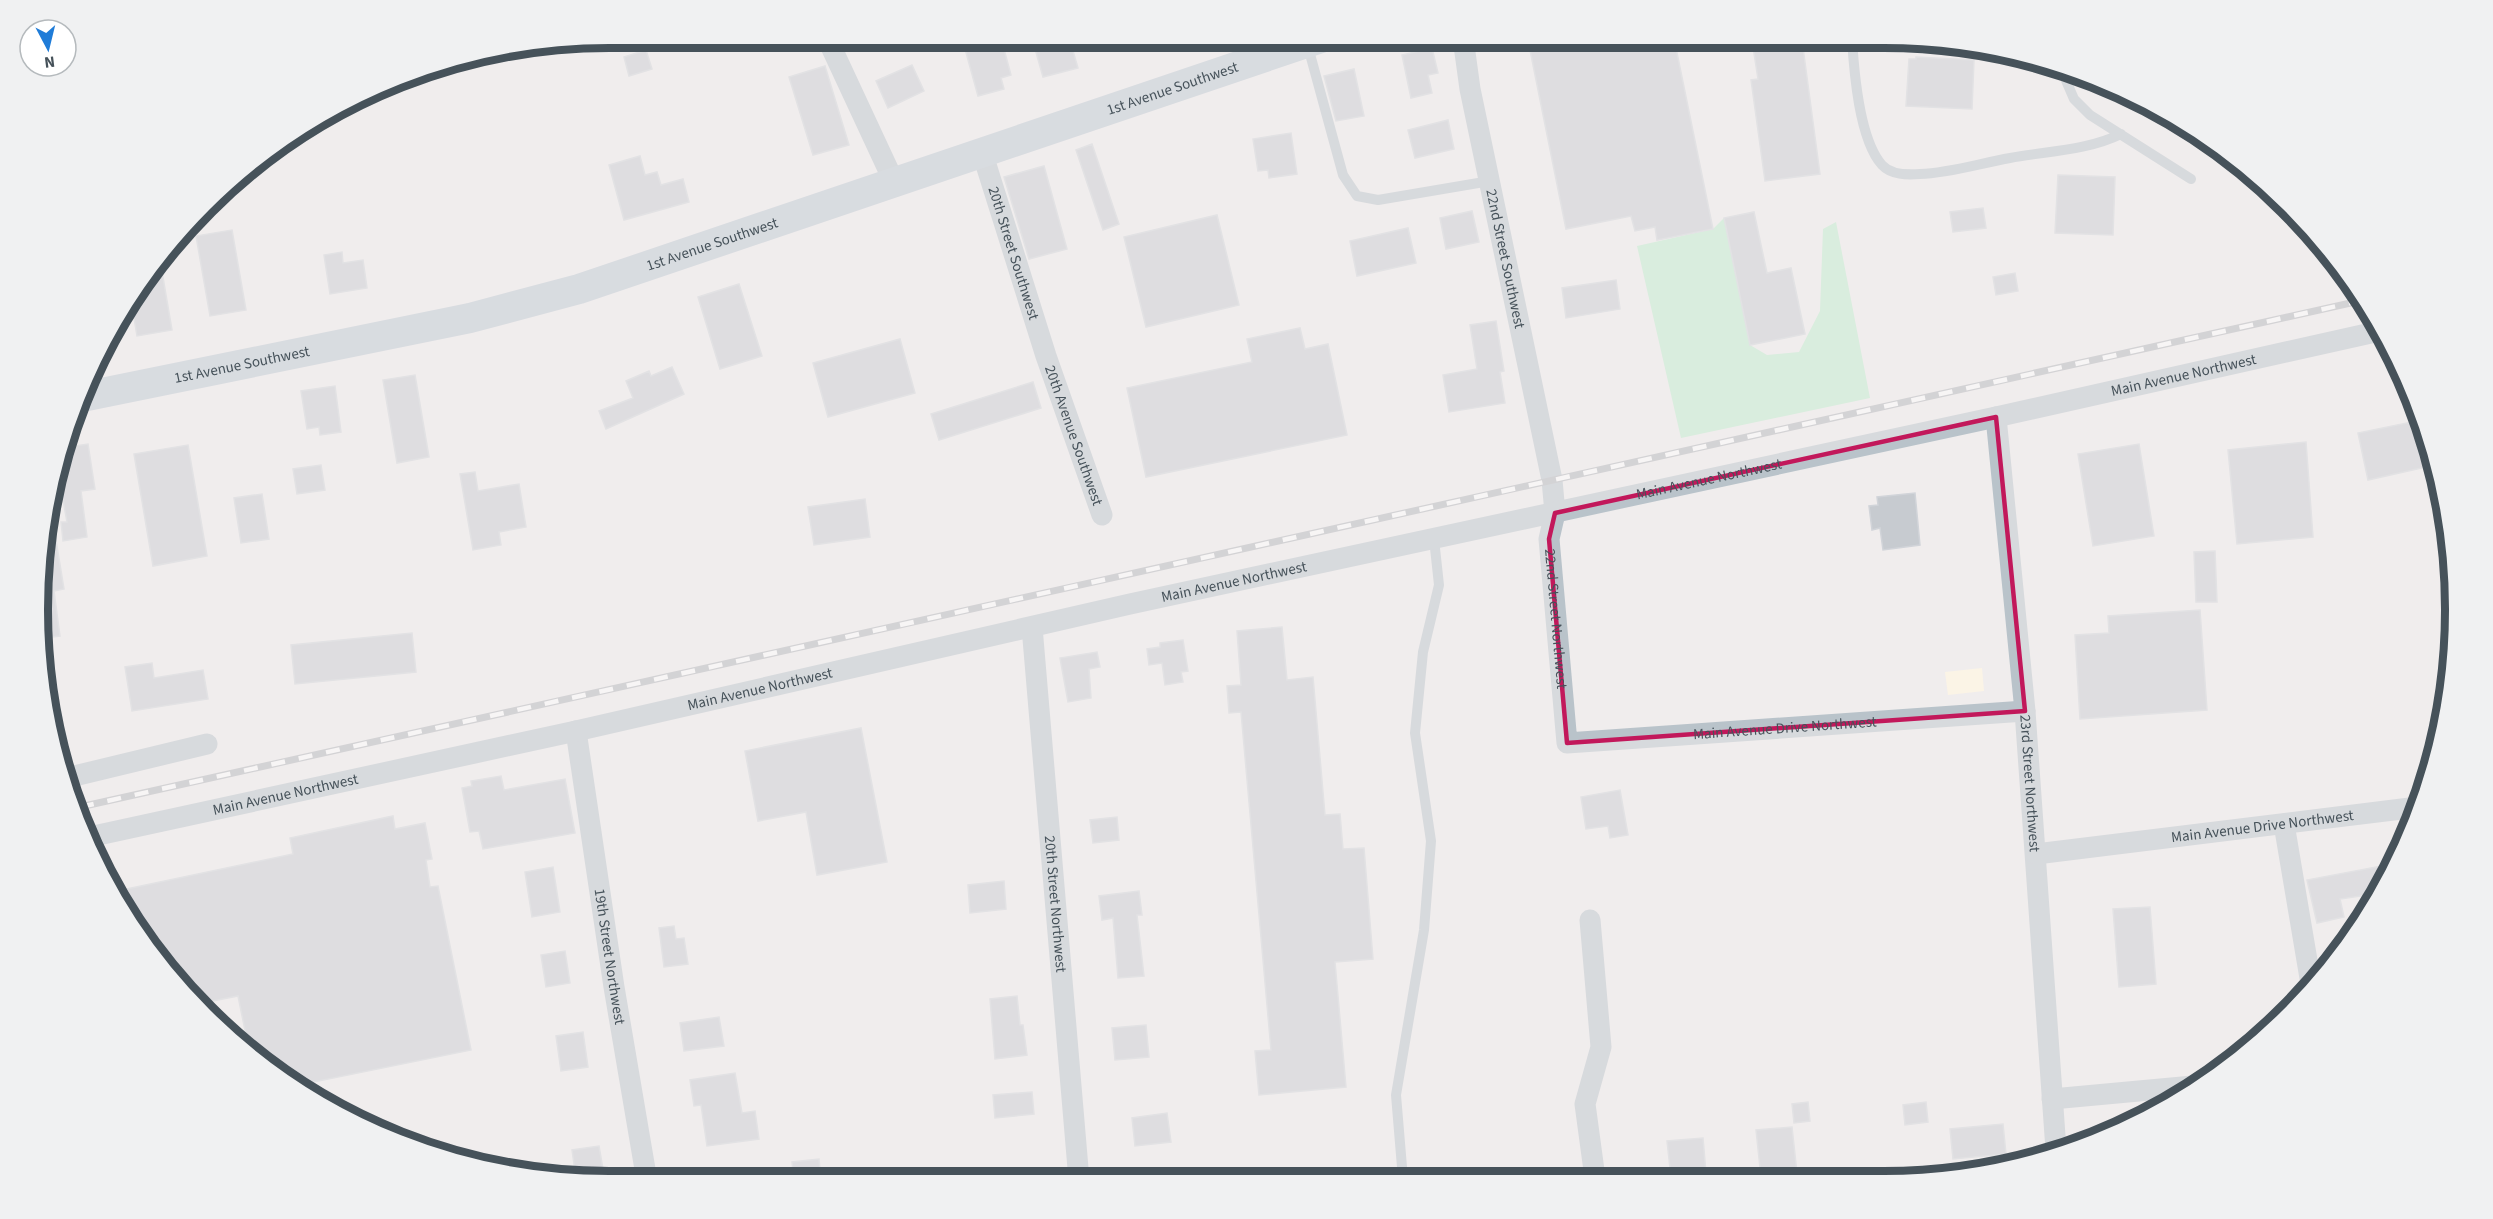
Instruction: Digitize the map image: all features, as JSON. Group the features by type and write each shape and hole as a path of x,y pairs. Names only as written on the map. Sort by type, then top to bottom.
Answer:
{"main road":[{"name":"1st Avenue Southwest","path":"91,395 517,307 579,289 1289,48"}],"street":[{"path":"832,48 894,182"},
{"name":"22nd Street Southwest","path":"1464,48 1470,89 1552,480"},
{"name":"20th Street Southwest","path":"982,152 1046,356"},
{"name":"Main Avenue Northwest","path":"96,835 2372,333"},
{"name":"20th Avenue Southwest","path":"1046,356 1102,515"},
{"name":"23rd Street Northwest","path":"1996,417 2025,711 2056,1144"},
{"name":"22nd Street Northwest","path":"1552,480 1555,513 1550,538 1565,723"},
{"name":"20th Street Northwest","path":"1032,627 1078,1171"},
{"name":"Main Avenue Drive Northwest","path":"1565,723 1567,743 2025,711"},
{"name":"19th Street Northwest","path":"576,731 614,987 645,1171"},
{"path":"74,776 207,744"},
{"name":"Main Avenue Drive Northwest","path":"2036,854 2408,808"},
{"path":"2284,824 2310,976"},
{"path":"1590,920 1601,1047 1585,1104 1594,1171"},
{"path":"2052,1099 2177,1087"}],"lane":[{"path":"1315,48 1343,175 1357,195 1378,200 1490,181"},
{"path":"1852,48 1861,111 1872,148 1882,166 1894,173 1922,174 2078,148 2101,144 2121,134"},
{"path":"2065,78 2074,99 2090,115 2191,178"},
{"path":"1401,1171 1396,1095 1424,930 1431,841 1415,733 1423,652 1439,585 1434,539"}],"highlighted area":[{"path":"1996,417 2025,711 1567,743 1549,539 1555,513"}],"shaded area":[{"path":"1982,668 1984,691 1948,695 1945,672"}],"green space":[{"path":"1724,218 1750,345 1767,355 1799,352 1820,311 1823,229 1836,222 1870,398 1681,438 1637,246 1713,229"}],"building":[{"path":"965,48 1004,48 1011,75 1001,78 1004,89 978,96"},
{"path":"1035,48 1083,48 1073,51 1078,68 1043,77"},
{"path":"1432,48 1438,73 1428,75 1432,93 1411,98 1402,55"},
{"path":"1540,48 1676,48 1713,229 1657,240 1655,227 1635,231 1631,216 1566,229 1530,50"},
{"path":"1753,48 1803,48 1820,174 1765,181 1751,80 1758,79"},
{"path":"646,50 652,69 629,76 624,57"},
{"path":"1916,57 1974,60 1972,109 1906,106 1909,59 1916,59"},
{"path":"912,65 924,91 888,108 876,81"},
{"path":"825,66 849,145 813,155 789,77"},
{"path":"1354,69 1364,116 1336,121 1324,76"},
{"path":"1448,120 1454,149 1415,158 1408,130"},
{"path":"1291,133 1297,174 1269,178 1268,170 1258,171 1253,139"},
{"path":"1092,144 1119,224 1103,230 1076,150"},
{"path":"640,156 645,175 657,172 661,185 683,179 689,202 624,220 609,165"},
{"path":"1044,166 1067,249 1029,259 1004,177"},
{"path":"2058,175 2115,177 2113,235 2055,233"},
{"path":"1983,208 1986,228 1953,232 1950,212"},
{"path":"1472,211 1479,242 1446,249 1440,218"},
{"path":"1754,212 1767,273 1791,268 1805,334 1750,345 1724,218"},
{"path":"1217,215 1239,305 1146,327 1124,237"},
{"path":"1408,228 1416,263 1357,276 1350,241"},
{"path":"232,230 246,310 210,316 196,236"},
{"path":"342,252 343,263 363,260 367,288 330,294 324,255"},
{"path":"162,271 172,330 137,336 133,313"},
{"path":"2015,273 2018,291 1996,295 1993,277"},
{"path":"1616,280 1620,309 1566,318 1562,288"},
{"path":"739,284 762,356 720,369 698,297"},
{"path":"1496,321 1504,371 1500,372 1505,403 1449,412 1443,375 1477,369 1470,325"},
{"path":"1300,328 1305,349 1328,344 1347,435 1146,477 1127,388 1252,362 1247,339"},
{"path":"900,339 915,393 828,417 813,363"},
{"path":"672,367 684,394 606,429 599,411 633,398 626,381 649,371 651,376"},
{"path":"415,375 429,457 397,463 383,380"},
{"path":"1033,382 1041,408 939,440 931,414"},
{"path":"335,386 341,432 320,435 319,427 307,429 301,391"},
{"path":"2412,422 2427,467 2368,480 2358,433"},
{"path":"2306,442 2313,537 2237,544 2228,450"},
{"path":"88,444 95,489 81,491 87,537 63,541 61,522 67,522 61,490 73,446"},
{"path":"2139,444 2154,536 2093,546 2078,454"},
{"path":"188,445 207,556 153,566 134,454"},
{"path":"321,465 325,490 297,494 293,469"},
{"path":"475,472 478,491 519,484 526,527 499,532 501,545 473,550 460,474"},
{"path":"1915,493 1920,545 1883,550 1880,528 1872,530 1869,506 1878,505 1877,497"},
{"path":"262,494 269,539 241,543 234,498"},
{"path":"865,499 870,537 814,545 808,507"},
{"path":"53,534 64,589 54,591 60,636 49,637 49,573"},
{"path":"2215,551 2217,602 2196,602 2194,552"},
{"path":"2200,610 2207,710 2080,719 2075,635 2109,633 2108,616"},
{"path":"1282,627 1287,680 1313,677 1325,815 1340,814 1343,849 1364,848 1373,959 1335,962 1346,1087 1259,1095 1255,1051 1271,1050 1241,712 1229,713 1227,686 1241,685 1237,631"},
{"path":"412,633 416,672 295,684 291,645"},
{"path":"1183,640 1188,671 1181,672 1183,682 1165,685 1162,663 1149,665 1147,649 1160,647 1160,643"},
{"path":"1097,652 1100,667 1089,669 1091,698 1068,702 1060,658"},
{"path":"152,663 154,678 203,670 208,699 132,711 125,667"},
{"path":"861,728 887,862 817,875 806,812 758,821 745,751"},
{"path":"501,776 504,790 565,779 575,833 483,849 479,831 470,832 462,788 472,786 471,781"},
{"path":"1620,790 1628,835 1610,838 1608,826 1586,829 1581,797"},
{"path":"393,816 395,829 425,823 432,859 426,860 430,887 438,886 471,1050 309,1083 247,1038 238,996 207,1002 164,951 123,890 293,854 290,838"},
{"path":"1117,817 1119,840 1093,843 1090,820"},
{"path":"2383,866 2367,895 2340,899 2344,917 2317,923 2307,880"},
{"path":"553,867 560,912 532,917 525,872"},
{"path":"1004,881 1006,909 970,913 968,885"},
{"path":"1139,891 1142,915 1137,915 1144,976 1118,978 1113,918 1102,920 1099,896"},
{"path":"2150,907 2156,984 2119,987 2113,909"},
{"path":"674,926 676,939 684,938 688,964 664,967 659,928"},
{"path":"565,951 570,983 546,987 541,955"},
{"path":"1017,996 1020,1025 1023,1025 1027,1055 995,1059 990,999"},
{"path":"719,1017 724,1046 684,1051 680,1023"},
{"path":"1146,1025 1149,1057 1115,1060 1112,1028"},
{"path":"583,1032 588,1067 561,1071 556,1036"},
{"path":"735,1073 742,1113 755,1111 759,1139 707,1146 701,1105 694,1106 690,1080"},
{"path":"1032,1092 1034,1114 995,1118 993,1095"},
{"path":"1808,1102 1810,1121 1794,1123 1792,1104"},
{"path":"1926,1102 1928,1122 1905,1125 1903,1105"},
{"path":"1167,1113 1171,1142 1135,1146 1132,1118"},
{"path":"2003,1124 2006,1154 1953,1159 1950,1129"},
{"path":"1792,1127 1797,1171 1760,1171 1756,1130"},
{"path":"1703,1138 1706,1171 1670,1171 1667,1141"},
{"path":"599,1146 603,1171 575,1170 572,1150"},
{"path":"819,1159 820,1171 793,1171 792,1162"}],"railway":[{"path":"84,806 2353,302"}]}
